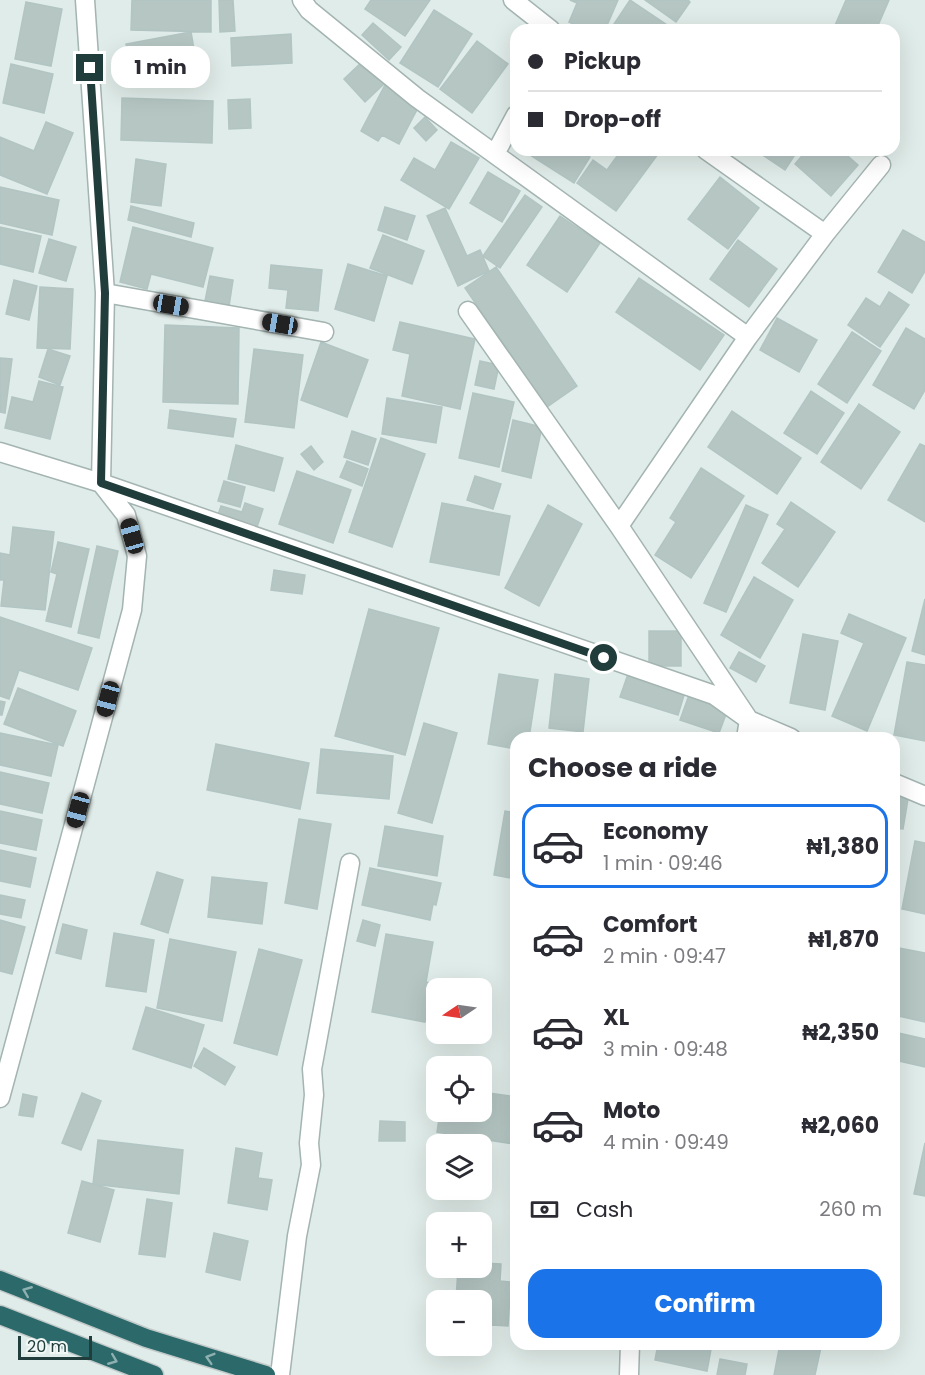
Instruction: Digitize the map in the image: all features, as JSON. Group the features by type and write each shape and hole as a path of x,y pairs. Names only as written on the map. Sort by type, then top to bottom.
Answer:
{"highway":[{"path":"0,1280 146,1338 266,1375"},
{"path":"0,1315 134,1372 154,1375"}],"street":[{"path":"0,1098 132,610 137,556 126,515 101,483 105,293 85,0"},
{"path":"302,0 309,10 417,98 748,337"},
{"path":"513,0 543,24"},
{"path":"495,154 510,126"},
{"path":"714,156 825,234"},
{"path":"619,526 748,337 825,234 881,165"},
{"path":"105,293 324,332"},
{"path":"468,311 619,526 748,729"},
{"path":"0,452 101,483 714,695 748,729"},
{"path":"900,786 925,796"},
{"path":"280,1375 297,1236 311,1165 309,1143 314,1095 312,1069 350,863"},
{"path":"629,1375 630,1350"}],"building":[{"path":"132,0 211,0 211,32 131,30"},
{"path":"219,0 233,0 235,31 220,32"},
{"path":"371,0 430,0 405,36 365,9"},
{"path":"570,0 618,0 608,24 569,22 577,3"},
{"path":"630,0 666,24 614,24"},
{"path":"645,0 688,0 690,2 676,22"},
{"path":"846,0 889,0 879,24 836,24"},
{"path":"26,2 62,9 51,66 15,59"},
{"path":"434,10 472,34 438,87 400,63"},
{"path":"373,23 401,47 389,60 362,35"},
{"path":"191,32 198,73 133,84 126,44"},
{"path":"291,34 292,63 232,66 231,38"},
{"path":"477,41 508,64 472,113 440,89"},
{"path":"364,60 385,83 365,102 344,79"},
{"path":"11,64 53,74 44,113 3,103"},
{"path":"386,83 421,102 399,144 382,135 378,141 361,131"},
{"path":"122,98 213,101 212,143 121,140"},
{"path":"250,99 251,128 229,129 228,100"},
{"path":"425,117 437,130 426,141 414,128"},
{"path":"46,122 73,133 47,194 0,175 0,137 34,151"},
{"path":"451,142 479,158 449,209 401,180 414,158 435,170"},
{"path":"532,156 588,156 590,157 574,183"},
{"path":"617,156 657,156 616,211 577,183 593,160 607,170"},
{"path":"764,156 794,156 785,170"},
{"path":"802,156 848,156 858,165 831,196 795,164"},
{"path":"136,159 166,164 161,206 131,202"},
{"path":"488,172 520,191 502,222 470,203"},
{"path":"720,177 759,208 728,249 688,219"},
{"path":"0,187 59,200 52,235 0,223"},
{"path":"525,195 542,207 500,268 483,256"},
{"path":"131,206 194,223 191,237 128,220"},
{"path":"385,207 415,216 407,240 378,230"},
{"path":"445,208 467,256 480,250 489,271 458,286 427,216"},
{"path":"560,216 600,243 567,292 527,265"},
{"path":"0,227 41,236 33,272 0,264"},
{"path":"133,227 213,248 203,287 151,274 147,289 120,282"},
{"path":"903,230 925,242 925,271 912,293 878,272"},
{"path":"383,235 424,251 412,284 370,268"},
{"path":"49,239 76,247 66,281 39,273"},
{"path":"738,240 777,269 749,307 710,279"},
{"path":"348,264 387,276 374,321 335,309"},
{"path":"271,265 322,270 318,311 286,308 288,290 269,288"},
{"path":"496,267 577,386 547,407 465,288"},
{"path":"210,276 233,280 229,306 205,301"},
{"path":"639,278 724,335 700,370 616,312"},
{"path":"14,280 37,286 29,320 6,314"},
{"path":"40,287 73,289 70,349 37,348"},
{"path":"889,292 909,305 880,347 848,325 866,298 880,307"},
{"path":"777,318 817,340 799,372 760,350"},
{"path":"400,322 475,339 460,409 402,396 410,354 393,350"},
{"path":"165,325 239,328 238,404 163,402"},
{"path":"906,328 925,339 925,390 914,409 873,385"},
{"path":"852,332 881,351 847,403 818,384"},
{"path":"321,342 368,360 347,417 301,400"},
{"path":"48,349 70,356 60,385 39,377"},
{"path":"254,349 303,355 294,428 245,422"},
{"path":"0,358 12,359 5,413 0,412"},
{"path":"480,361 499,365 494,389 475,385"},
{"path":"39,381 63,387 50,439 5,428 12,397 33,402"},
{"path":"811,391 844,413 817,454 784,433"},
{"path":"473,393 514,402 499,467 459,458"},
{"path":"387,398 442,407 436,443 382,434"},
{"path":"859,404 900,432 861,489 821,462"},
{"path":"170,410 236,419 233,437 168,428"},
{"path":"732,411 801,458 777,494 708,447"},
{"path":"513,420 542,427 531,478 502,471"},
{"path":"352,431 376,439 368,465 344,457"},
{"path":"381,438 425,454 392,547 349,532"},
{"path":"920,444 925,446 925,522 888,500"},
{"path":"236,445 283,458 274,491 228,479"},
{"path":"311,446 323,462 314,470 301,454"},
{"path":"347,461 368,469 362,486 340,477"},
{"path":"701,468 744,496 691,578 655,555 676,522 670,518"},
{"path":"297,471 351,490 333,543 279,524"},
{"path":"475,476 501,484 493,509 467,500"},
{"path":"224,481 245,487 240,507 218,501"},
{"path":"791,502 835,532 798,587 762,563 785,529 777,524"},
{"path":"245,503 263,509 257,527 218,515 221,506 242,512"},
{"path":"442,503 510,516 499,575 430,562"},
{"path":"548,505 582,524 539,606 505,588"},
{"path":"746,505 768,515 726,612 704,603"},
{"path":"13,527 54,532 45,610 1,606 4,580 0,580 0,553 10,555"},
{"path":"58,542 89,549 71,627 46,621 57,574 51,572"},
{"path":"97,546 118,551 99,638 78,633"},
{"path":"274,570 305,575 302,594 271,590"},
{"path":"754,577 793,600 760,658 721,635"},
{"path":"925,599 925,655 912,651"},
{"path":"369,609 439,628 405,755 335,736"},
{"path":"849,614 906,638 867,731 832,716 864,643 841,633"},
{"path":"0,617 92,648 78,690 19,670 9,699 0,696"},
{"path":"649,631 681,631 681,666 649,666"},
{"path":"803,634 838,641 825,710 790,703"},
{"path":"739,652 765,666 756,682 730,668"},
{"path":"907,662 925,665 925,741 900,736 900,732 895,732"},
{"path":"499,674 538,680 530,732 510,732 510,748 488,744"},
{"path":"555,674 589,679 583,732 549,728"},
{"path":"628,674 685,692 678,715 620,697"},
{"path":"18,688 76,711 63,746 4,724"},
{"path":"689,695 728,709 719,732 680,720"},
{"path":"0,701 5,702 2,715 0,715"},
{"path":"424,723 457,733 432,823 398,813"},
{"path":"0,733 58,745 51,776 0,765"},
{"path":"216,744 309,763 300,809 207,790"},
{"path":"321,749 393,756 389,799 317,793"},
{"path":"0,772 49,783 42,813 0,804"},
{"path":"900,797 908,799 903,829 900,829"},
{"path":"0,811 42,820 36,850 0,843"},
{"path":"505,811 510,812 510,878 494,875"},
{"path":"299,819 331,824 317,909 285,903"},
{"path":"385,826 443,836 437,876 378,866"},
{"path":"915,841 925,843 925,914 902,909"},
{"path":"0,850 36,858 30,887 0,881"},
{"path":"370,868 441,883 430,920 362,905"},
{"path":"157,872 183,880 168,933 141,924"},
{"path":"212,877 267,883 262,924 208,917"},
{"path":"0,895 25,900 21,918 0,914"},
{"path":"0,920 25,927 12,974 0,971"},
{"path":"363,920 380,925 375,946 357,941"},
{"path":"63,924 87,930 81,959 56,953"},
{"path":"114,933 154,940 146,992 106,986"},
{"path":"386,934 433,942 426,978 425,1022 372,1012"},
{"path":"170,939 236,952 222,1021 157,1008"},
{"path":"900,948 925,953 925,1022 900,1016"},
{"path":"259,949 302,960 277,1055 234,1043"},
{"path":"146,1007 204,1025 191,1068 133,1049"},
{"path":"900,1033 925,1039 925,1067 900,1061"},
{"path":"204,1048 235,1067 225,1085 194,1066"},
{"path":"82,1093 101,1101 81,1150 62,1143"},
{"path":"492,1093 510,1096 510,1143 492,1141 492,1134 437,1132 438,1122 492,1122"},
{"path":"23,1094 37,1097 33,1117 19,1115"},
{"path":"380,1121 405,1122 405,1141 379,1141"},
{"path":"98,1140 183,1150 179,1194 93,1184"},
{"path":"925,1143 925,1196 914,1194"},
{"path":"236,1148 262,1153 258,1178 272,1180 267,1210 228,1203"},
{"path":"82,1181 114,1190 100,1242 68,1233"},
{"path":"147,1199 172,1203 165,1257 139,1254"},
{"path":"214,1233 248,1241 240,1280 206,1272"},
{"path":"492,1264 501,1264 500,1281 510,1282 508,1326 492,1325 492,1290 457,1290 457,1278 492,1278"},
{"path":"657,1350 711,1350 707,1371 655,1360"},
{"path":"779,1350 820,1350 815,1375 774,1375"},
{"path":"720,1359 747,1364 745,1375 717,1375"}],"route":[{"path":"90,68 105,293 101,483 604,658"}]}
